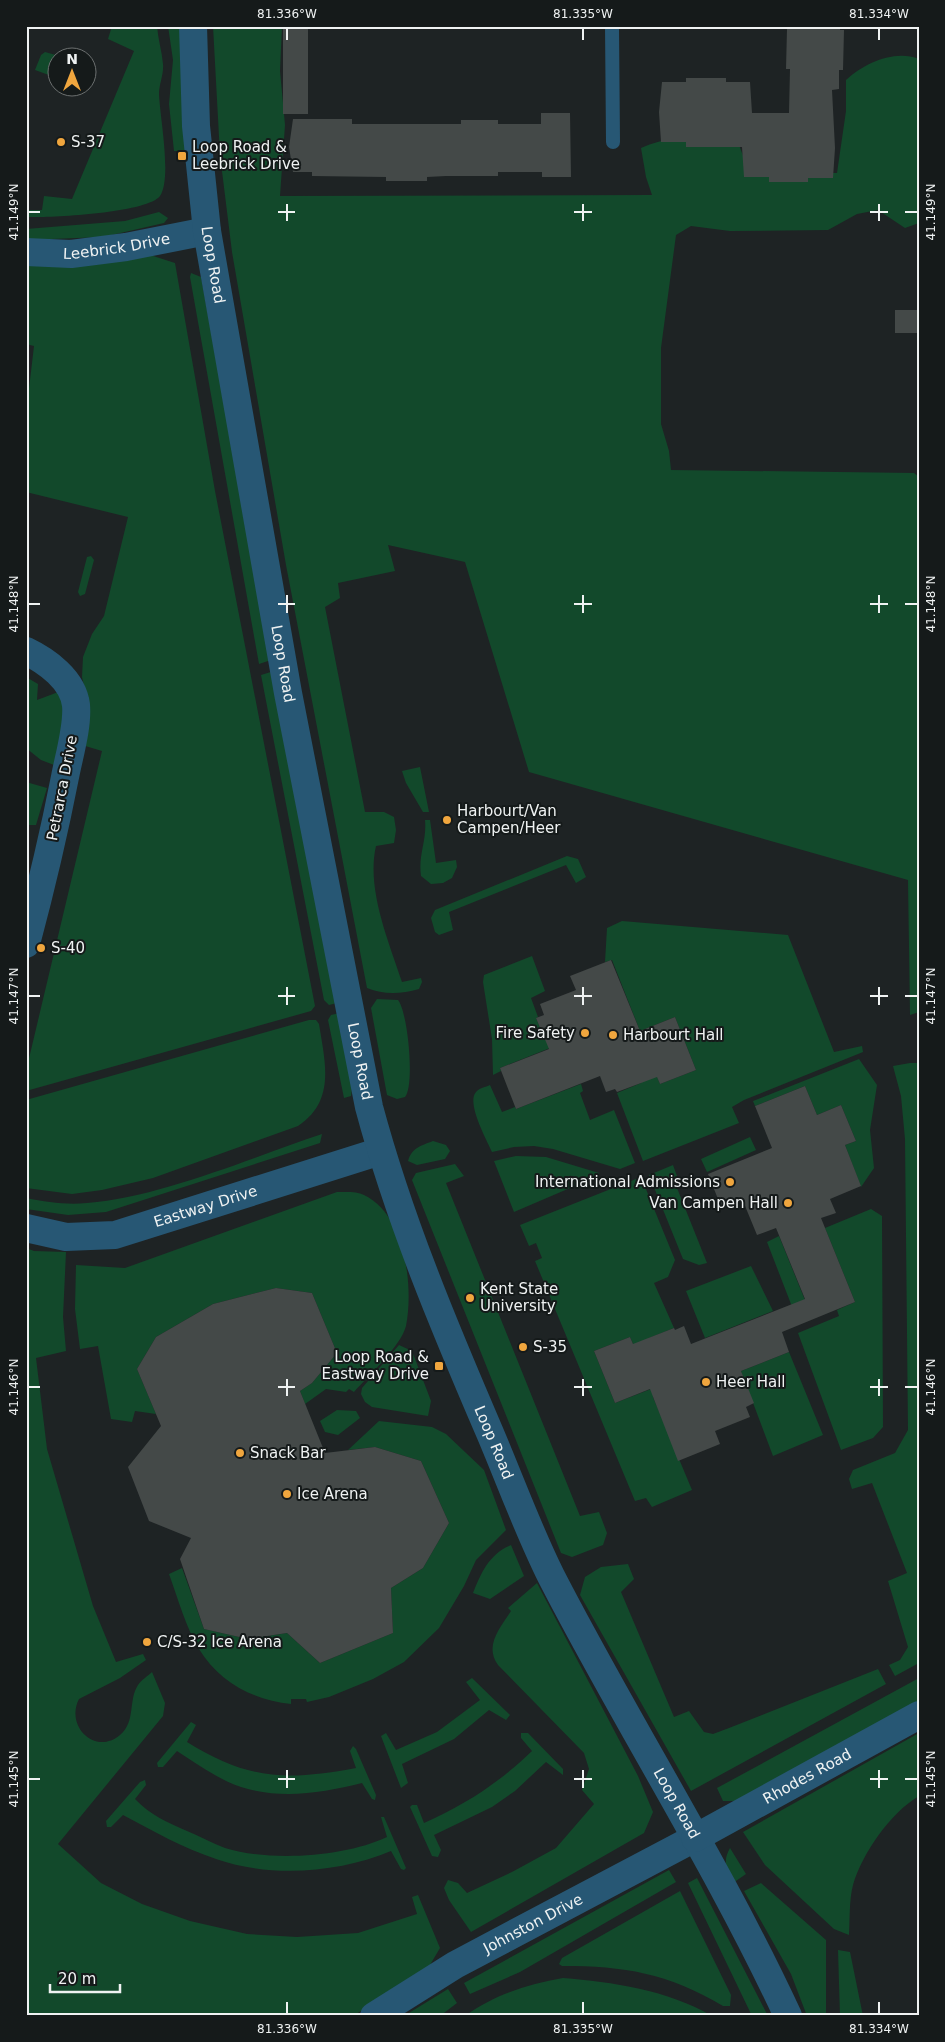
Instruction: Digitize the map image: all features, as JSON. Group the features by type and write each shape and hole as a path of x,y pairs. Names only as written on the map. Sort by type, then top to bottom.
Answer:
{"street":[{"name":"Loop Road","path":"193,26 196,117 207,231 288,693 369,1107 381,1151 419,1260 457,1355 550,1574 730,1902 788,2016"},
{"name":"Leebrick Drive","path":"26,252 71,254 126,247 207,231"},
{"name":"Petrarca Drive","path":"26,651 42,658 54,668 70,688 76,705 72,742 48,863 26,944"},
{"name":"Eastway Drive","path":"26,1228 66,1237 115,1236 381,1151"},
{"name":"Rhodes Road","path":"695,1838 919,1715"},
{"name":"Johnston Drive","path":"374,2016 456,1965 695,1838"}],"lane":[{"path":"612,26 613,142"}],"green space":[{"path":"112,26 157,26 163,64 159,94 165,162 165,176 160,196 151,202 137,207 118,210 55,217 26,217 26,210 42,210 44,196 72,199 134,51 108,39"},
{"path":"168,26 180,26 189,151 174,151 169,104 173,60"},
{"path":"213,26 282,26 280,71 285,125 280,196 652,195 646,177 641,148 653,143 688,136 736,137 751,177 775,173 837,173 846,111 846,80 862,68 880,59 910,56 919,59 919,223 905,228 878,210 857,214 828,230 730,231 691,226 676,235 661,348 661,424 669,451 671,470 914,473 919,477 919,1012 910,1015 908,880 529,772 465,562 388,545 395,571 338,583 340,598 325,607 365,812 384,812 394,817 396,830 394,843 376,846 374,880 380,915 402,982 421,978 422,982 419,989 399,993 386,993 367,988 286,565 232,252 220,155"},
{"path":"45,52 48,53 48,75 35,70 41,55"},
{"path":"159,212 168,218 164,223 103,237 26,240 26,229 125,221"},
{"path":"147,254 175,263 215,491 315,1006 311,1011 26,1091 26,1071 102,751 82,745 86,694 82,677 83,657 92,634 104,616 128,517 26,492 26,414 34,346 26,344 26,266"},
{"path":"191,273 201,277 271,660 259,664 190,277"},
{"path":"91,556 94,560 85,594 80,596 78,592 87,557"},
{"path":"274,671 337,1003 329,1005 324,1000 261,675"},
{"path":"26,677 38,684 37,700 61,691 65,719 54,765 41,760 26,748"},
{"path":"420,767 429,812 423,812 406,783 402,771"},
{"path":"26,782 47,788 36,825 26,825"},
{"path":"425,820 430,820 436,863 456,860 457,867 452,878 443,883 431,884 421,876 420,868 425,835"},
{"path":"567,856 578,859 586,877 576,883 566,865 449,912 453,930 439,935 435,932 431,918 435,910"},
{"path":"622,921 788,935 834,1052 862,1046 863,1052 744,1100 732,1107 739,1123 643,1161 617,1093 641,1083 654,1069 660,1084 696,1070 675,1017 640,1031 612,960 605,962 607,928"},
{"path":"532,956 545,991 531,998 538,1017 536,1018 550,1048 500,1068 501,1071 493,1075 492,1039 483,982 484,975"},
{"path":"377,999 398,1000 405,1019 410,1079 405,1097 397,1099 387,1095 371,1008"},
{"path":"340,1013 353,1081 351,1096 344,1098 328,1020 331,1015"},
{"path":"309,1020 316,1020 319,1024 324,1052 325,1080 323,1093 318,1105 310,1116 298,1126 153,1178 102,1190 72,1194 26,1188 26,1100"},
{"path":"859,1059 877,1085 870,1130 874,1168 861,1187 845,1145 856,1141 841,1105 817,1115 805,1086 755,1106 753,1101"},
{"path":"919,1063 919,1663 895,1676 889,1665 900,1660 908,1647 888,1581 907,1573 872,1483 852,1489 849,1479 853,1470 895,1453 908,1430 905,1139 901,1096 893,1066"},
{"path":"581,1084 583,1091 580,1093 590,1120 614,1110 635,1163 620,1169 553,1149 534,1146 514,1147 492,1152 475,1113 474,1097 477,1091 490,1085 502,1112 515,1107 516,1109"},
{"path":"322,1134 320,1143 106,1212 68,1215 26,1209 26,1198 56,1203 79,1204 145,1193 205,1175"},
{"path":"750,1137 756,1150 707,1172 701,1159"},
{"path":"433,1141 446,1145 450,1151 445,1159 417,1165 408,1161 414,1150"},
{"path":"516,1156 546,1157 599,1173 598,1176 514,1212 494,1161"},
{"path":"455,1164 464,1176 446,1183 580,1516 599,1512 607,1533 603,1545 572,1557 561,1553 412,1180 416,1173"},
{"path":"673,1165 677,1176 673,1178 707,1263 699,1265 683,1259 649,1175"},
{"path":"641,1177 675,1260 668,1277 654,1283 674,1328 649,1338 637,1353 630,1337 594,1351 615,1403 651,1389 670,1390 653,1397 692,1490 652,1507 646,1498 635,1501 535,1261 542,1258 536,1243 529,1246 520,1225"},
{"path":"337,1192 351,1192 364,1195 378,1204 389,1218 403,1253 409,1291 406,1326 403,1334 391,1351 354,1392 349,1389 346,1392 326,1389 305,1404 300,1391 312,1383 337,1353 312,1293 276,1288 213,1304 156,1337 137,1369 156,1414 135,1411 132,1422 111,1419 98,1346 80,1349 75,1309 76,1265 125,1268"},
{"path":"871,1209 882,1216 883,1427 873,1438 841,1450 798,1333 839,1316 837,1310 855,1302 825,1228"},
{"path":"779,1236 809,1310 796,1317 767,1242"},
{"path":"26,1248 34,1251 66,1252 63,1317 66,1351 36,1358 47,1449 93,1606 116,1662 143,1654 146,1660 120,1678 79,1699 76,1719 79,1728 92,1740 110,1741 120,1735 128,1724 133,1697 138,1685 152,1672 165,1703 163,1716 58,1844 101,1883 142,1904 190,1921 247,1934 297,1937 358,1933 417,1914 412,1897 418,1895 440,1948 427,1970 353,2016 26,2016"},
{"path":"751,1266 773,1311 705,1338 686,1291"},
{"path":"399,1345 412,1351 431,1401 428,1416 372,1407 365,1402 361,1394 362,1388"},
{"path":"789,1352 823,1435 773,1456 741,1371"},
{"path":"337,1410 356,1411 360,1418 338,1435 325,1432 320,1421"},
{"path":"379,1421 432,1427 446,1434 484,1470 506,1530 476,1560 464,1586 439,1628 404,1662 373,1679 329,1697 307,1702 306,1699 291,1699 291,1704 250,1694 227,1680 207,1661 186,1623 169,1574 182,1568 204,1629 248,1639 287,1633 320,1663 393,1633 391,1588 423,1568 449,1523 421,1461 375,1447 348,1450"},
{"path":"511,1545 524,1576 490,1599 473,1593 491,1559"},
{"path":"628,1564 634,1579 621,1592 674,1717 689,1711 704,1732 713,1734 878,1669 886,1684 691,1791 580,1595 585,1577 601,1567"},
{"path":"537,1583 638,1776 653,1812 644,1833 471,1932 449,1900 444,1888 448,1880 458,1883 467,1893 512,1872 556,1848 594,1804 582,1790 589,1769 584,1753 498,1665 494,1658 493,1644 498,1631 511,1611 508,1608"},
{"path":"472,1678 510,1715 506,1720 489,1710 454,1739 402,1764 408,1783 401,1788 381,1736 386,1733 396,1750 437,1732 480,1700 466,1682"},
{"path":"919,1678 919,1704 738,1801 723,1801 717,1788"},
{"path":"191,1722 196,1725 187,1742 229,1764 268,1774 288,1776 309,1775 356,1768 350,1751 353,1746 376,1795 375,1800 372,1799 362,1783 334,1789 291,1794 277,1794 248,1789 220,1778 177,1751 163,1767 158,1767 157,1763"},
{"path":"521,1733 528,1733 563,1769 563,1775 546,1762 515,1791 492,1807 434,1835 441,1850 438,1857 432,1856 410,1807 417,1805 424,1823 454,1809 481,1792 532,1751 521,1738"},
{"path":"919,1733 919,1796 908,1803 888,1823 878,1835 863,1860 853,1885 850,1903 849,1935 834,1929 765,1865 743,1832"},
{"path":"145,1780 146,1785 135,1799 153,1814 215,1844 243,1852 285,1856 329,1853 350,1849 387,1837 381,1817 384,1817 406,1868 404,1870 401,1869 391,1851 349,1864 327,1868 281,1871 259,1869 237,1865 204,1855 168,1839 123,1815 111,1827 107,1827 106,1821 140,1782"},
{"path":"730,1848 746,1874 733,1883 726,1862"},
{"path":"669,1870 676,1882 520,1972 470,1994 464,1983"},
{"path":"697,1878 768,2016 752,2016 688,1883"},
{"path":"761,1883 826,1940 826,2016 807,2016 791,1974 744,1891"},
{"path":"680,1891 731,1995 730,2006 723,2006 683,1986 645,1974 626,1970 562,1966 559,1964 562,1958"},
{"path":"838,1950 850,1952 863,2016 840,2016"},
{"path":"563,1978 639,1989 677,2000 712,2016 465,2016 488,2002 512,1991"},
{"path":"448,1989 457,2003 440,2016 404,2016"}],"building":[{"path":"283,26 308,26 308,114 283,114"},
{"path":"791,26 840,26 840,30 844,30 843,70 839,70 839,89 832,90 835,148 833,178 808,178 808,182 769,182 769,177 744,177 742,147 686,147 686,142 661,142 659,112 662,82 686,82 686,78 726,78 726,82 750,82 752,113 789,113 790,69 786,69 787,29 791,29"},
{"path":"541,113 570,113 571,177 542,177 542,172 498,172 498,176 446,176 427,177 427,181 386,181 386,177 312,176 312,172 293,172 289,147 293,119 352,119 352,124 461,124 461,120 498,120 498,124 541,124"},
{"path":"895,310 918,310 918,333 895,333"},
{"name":"Harbourt Hall","path":"611,960 640,1031 675,1017 696,1070 660,1084 657,1077 617,1092 615,1089 606,1092 600,1076 516,1109 500,1068 549,1049 536,1018 544,1015 540,1004 576,990 570,976"},
{"path":"805,1086 817,1115 841,1105 856,1141 845,1145 861,1186 830,1199 836,1213 821,1218 855,1302 782,1332 789,1352 741,1371 754,1403 746,1407 750,1417 715,1431 720,1444 678,1461 650,1389 615,1403 594,1351 630,1337 633,1344 684,1326 691,1344 805,1299 776,1228 757,1235 743,1201 722,1209 708,1174 772,1148 755,1106"},
{"name":"Ice Arena","path":"276,1288 312,1293 337,1353 312,1383 300,1391 325,1453 375,1447 421,1461 449,1523 423,1568 391,1588 393,1633 320,1663 287,1633 248,1639 204,1629 180,1559 191,1538 149,1521 128,1467 161,1426 137,1369 156,1337 213,1304"}],"place":[{"name":"S-37","path":"61,142"},
{"name":"Loop Road & Leebrick Drive","path":"182,156"},
{"name":"Harbourt/Van Campen/Heer","path":"447,820"},
{"name":"S-40","path":"41,948"},
{"name":"Fire Safety","path":"585,1033"},
{"name":"Harbourt Hall","path":"613,1035"},
{"name":"International Admissions","path":"730,1182"},
{"name":"Van Campen Hall","path":"788,1203"},
{"name":"Kent State University","path":"470,1298"},
{"name":"S-35","path":"523,1347"},
{"name":"Loop Road & Eastway Drive","path":"439,1366"},
{"name":"Heer Hall","path":"706,1382"},
{"name":"Snack Bar","path":"240,1453"},
{"name":"Ice Arena","path":"287,1494"},
{"name":"C/S-32 Ice Arena","path":"147,1642"}]}
